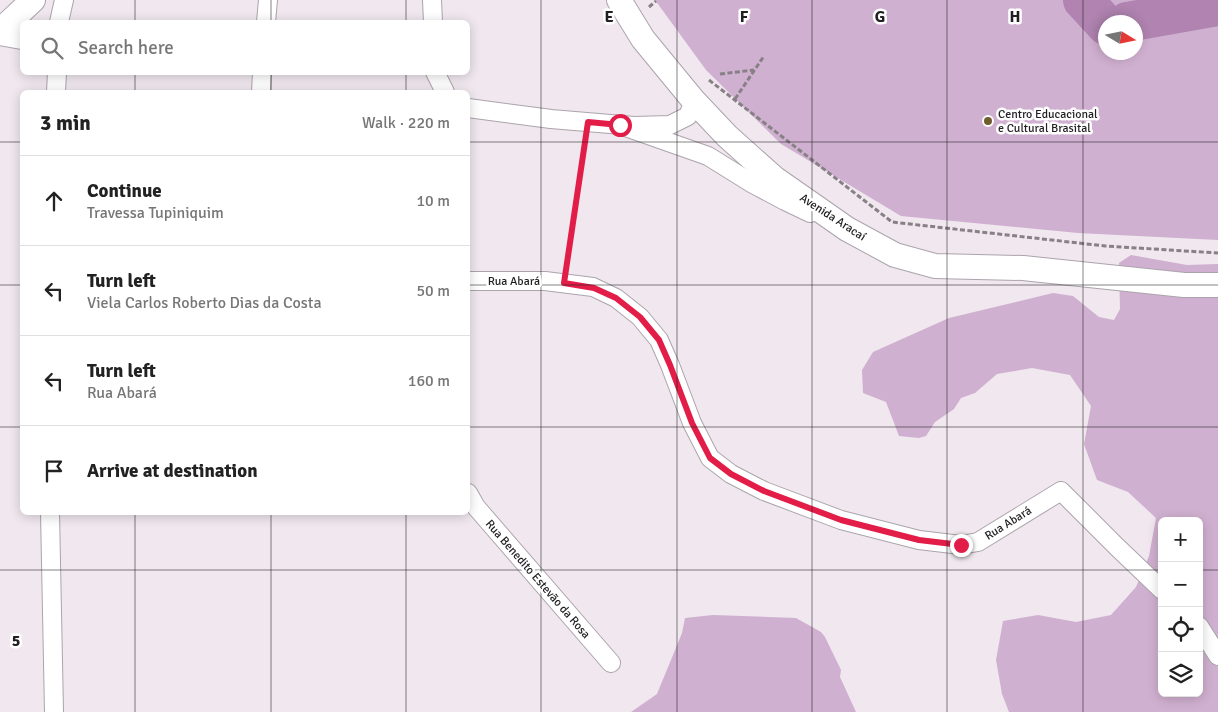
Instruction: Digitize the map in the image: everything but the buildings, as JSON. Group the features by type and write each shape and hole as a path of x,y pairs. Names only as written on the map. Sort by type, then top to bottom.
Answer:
{"main road":[{"path":"0,32 33,0"},
{"name":"Avenida Aracaí","path":"619,0 644,39 694,101 727,136 774,178 847,230 894,255 935,266 1023,268 1184,285 1218,285"},
{"path":"0,32 20,37"}],"street":[{"path":"59,20 64,0"},
{"path":"266,20 268,0"},
{"path":"432,0 433,20"},
{"path":"56,90 57,75"},
{"path":"261,90 262,75"},
{"path":"436,75 444,90"},
{"path":"470,108 542,118 620,125 670,125 688,116 694,101"},
{"path":"620,125 708,156 753,184 847,230"},
{"name":"Rua Abará","path":"470,281 545,281 564,283 594,288 616,298 640,317 659,340 692,423 710,458 731,474 764,491 841,520 919,540 961,545 978,542 1061,491 1158,586"},
{"name":"Rua Benedito Estevão da Rosa","path":"470,496 476,507 611,663"},
{"path":"50,515 54,712"},
{"path":"1203,632 1218,656"}],"path":[{"path":"633,21 656,1"},
{"path":"735,99 764,56"},
{"path":"720,74 755,70"},
{"path":"703,76 892,222 1104,246 1218,253"},
{"path":"564,283 588,122"}],"shaded area":[{"name":"Centro Educacional e Cultural Brasital","path":"655,0 1218,0 1218,240 1078,233 901,216 781,144 706,70"},
{"path":"1131,255 1187,265 1218,264 1218,712 1009,712 1002,694 996,660 1003,621 1038,615 1076,622 1111,615 1136,587 1149,556 1156,518 1128,492 1097,480 1084,444 1091,406 1070,375 1032,368 997,374 975,393 961,398 954,409 935,422 926,436 919,438 899,436 886,402 863,393 862,370 873,352 949,318 1053,293 1073,296 1099,317 1114,320 1120,309 1119,263"},
{"path":"713,615 796,618 821,632 841,670 840,677 856,712 631,712 657,694 682,633 685,618"}],"waterway":[{"path":"1083,0 1098,16"},
{"path":"1143,19 1218,6"}],"place":[{"name":"Centro Educacional e Cultural Brasital","path":"988,121"}],"route":[{"path":"620,125 588,122 564,283 594,288 616,298 640,317 659,340 692,423 710,458 731,474 764,491 841,520 919,540 961,545"}]}
